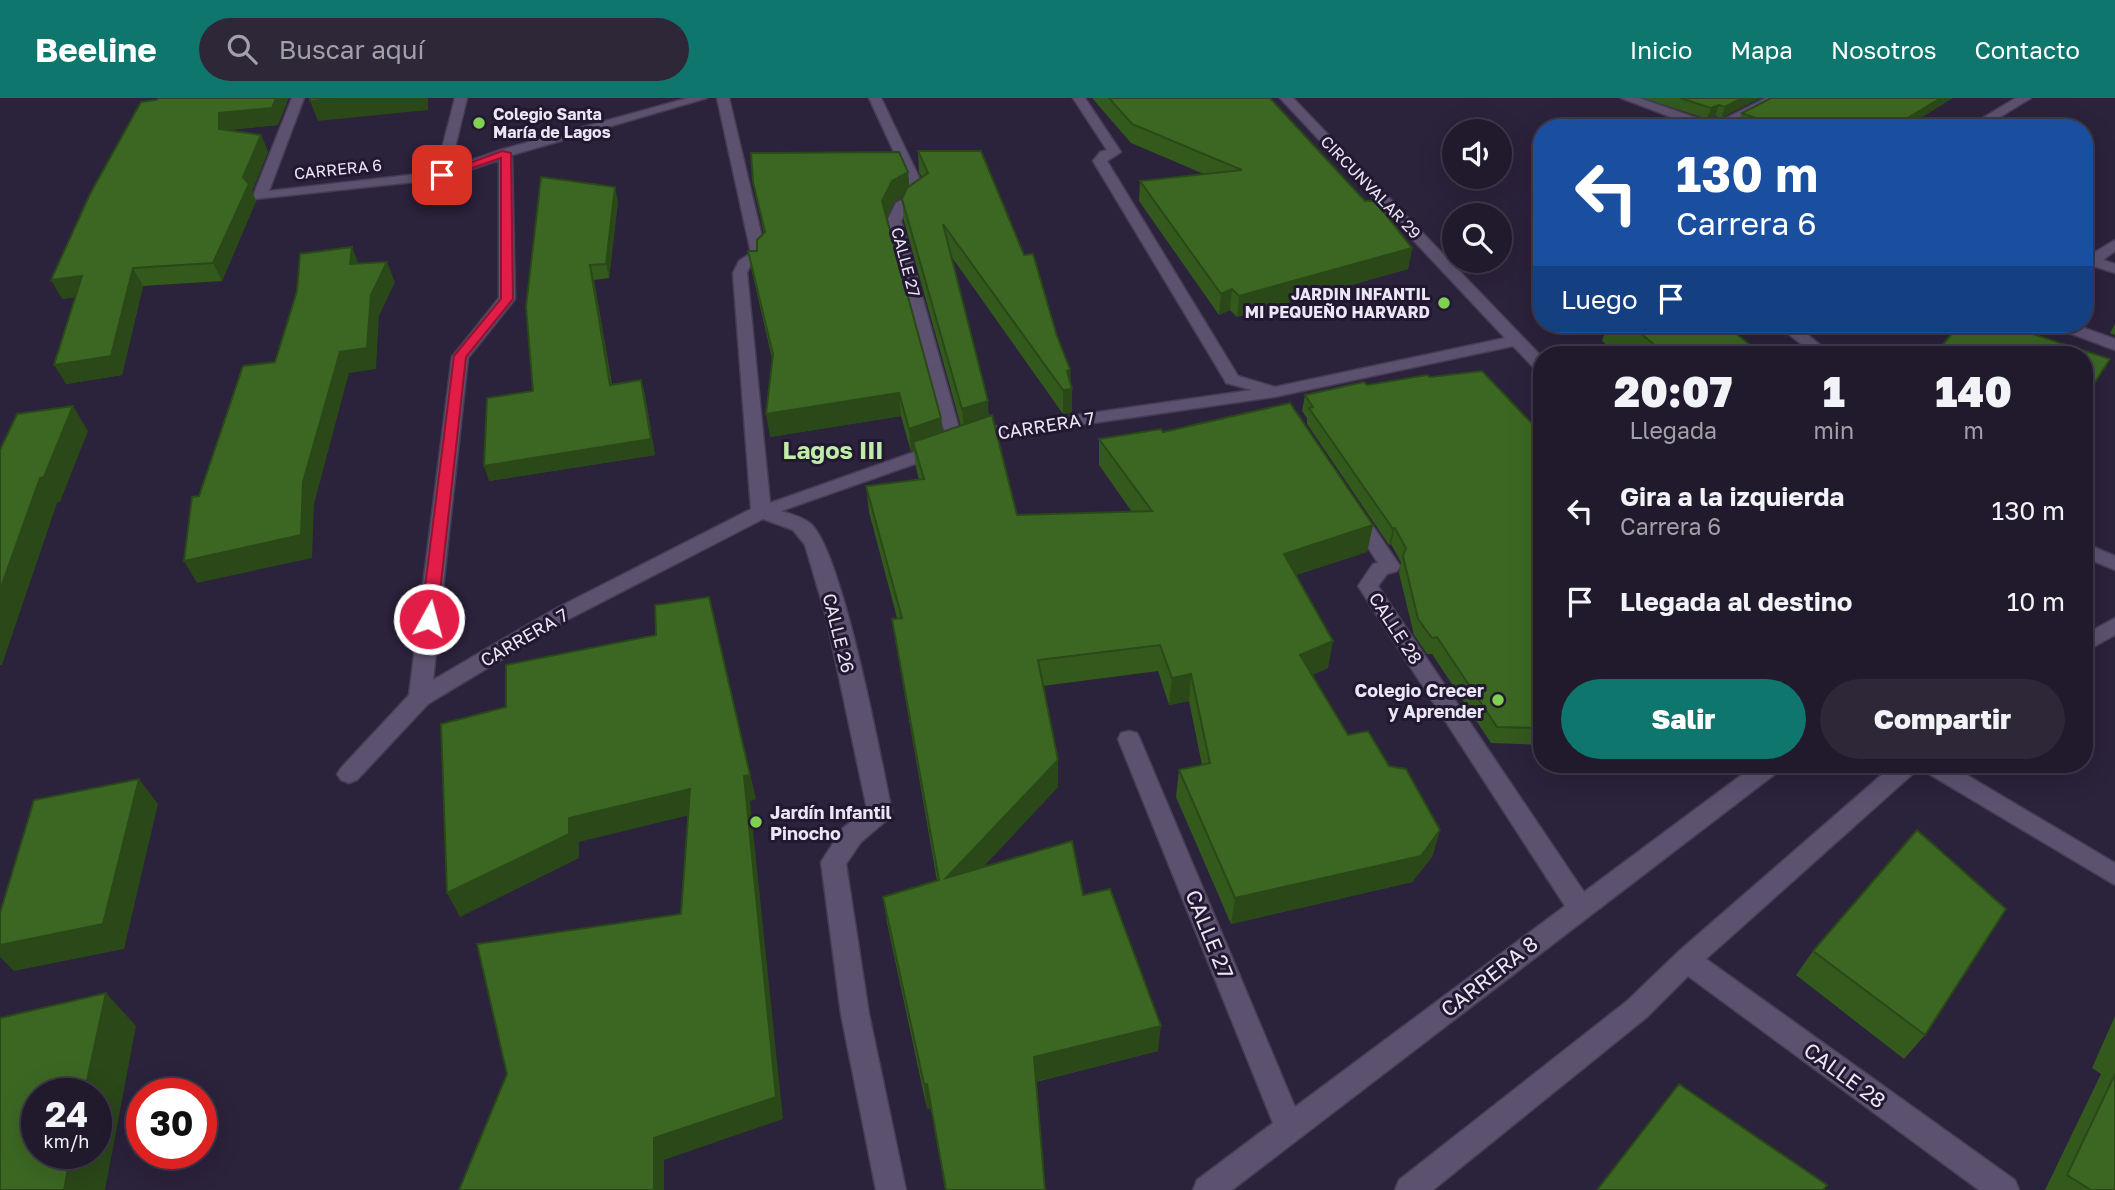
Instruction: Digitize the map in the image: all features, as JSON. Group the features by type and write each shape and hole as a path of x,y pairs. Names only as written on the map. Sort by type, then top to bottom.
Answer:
{"street":[{"name":"CARRERA 6","path":"298,98 260,196 442,175 506,153 701,98"},
{"path":"442,175 461,98"},
{"path":"723,98 759,254 744,264 740,273 761,512"},
{"name":"CALLE 27","path":"875,98 920,194 901,206 894,221 955,443"},
{"path":"1079,98 1115,152 1105,155 1100,161 1209,345 1232,379 1278,398"},
{"name":"CIRCUNVALAR 29","path":"1286,98 1533,358"},
{"path":"1626,98 1688,119"},
{"path":"1732,119 1775,98"},
{"path":"1988,119 2025,98"},
{"path":"420,698 460,356 507,299 506,153"},
{"path":"2093,257 2115,244"},
{"path":"2093,262 2115,269"},
{"path":"1796,333 1813,346"},
{"path":"2083,333 2115,345"},
{"name":"CARRERA 7","path":"349,774 420,698 561,615 761,512 955,443 994,432 1278,398 1516,340"},
{"name":"CALLE 28","path":"1343,496 1390,566 1380,569 1368,586 1581,909"},
{"name":"CALLE 26","path":"761,512 784,518 807,530 819,555 845,651 880,812 852,835 833,862 855,1014 891,1190"},
{"path":"2093,553 2115,564"},
{"path":"2093,639 2115,625"},
{"name":"CALLE 27","path":"1129,739 1290,1129"},
{"name":"CARRERA 8","path":"1208,1190 1760,773"},
{"path":"1418,1188 1637,1010 1687,960 1899,773"},
{"path":"1945,773 2115,876"},
{"name":"CALLE 28","path":"1687,960 2004,1190"}],"building":[{"path":"159,98 276,98 272,108 219,113 219,129 261,135 243,177 249,184 213,263 133,268 111,356 54,365 82,276 51,280 90,194 141,102"},
{"path":"310,98 344,98 310,101"},
{"path":"1109,98 1270,98 1365,201 1375,201 1412,248 1239,296 1232,289 1221,294 1140,181 1242,170 1132,124"},
{"path":"1680,98 1742,98 1725,107 1719,105 1711,108"},
{"path":"1771,98 1941,98 1906,119 1758,119 1742,113"},
{"path":"918,151 981,151 1024,255 1033,254 1057,336 1070,369 1067,371 1072,389 1063,390 943,224 988,401 962,409 902,199 907,188 928,173"},
{"path":"899,152 908,172 892,181 882,201 941,418 909,429 899,393 766,414 773,354 748,251 757,251 757,240 765,232 753,182 751,153"},
{"path":"541,177 615,187 606,264 590,265 610,385 641,380 651,439 484,466 487,398 533,391 526,307"},
{"path":"352,247 350,264 387,262 371,295 367,348 340,352 303,482 301,535 184,561 192,497 199,496 243,366 275,362 297,291 300,254"},
{"path":"1640,333 1735,333 1752,346 1656,346"},
{"path":"1952,333 2030,333 2070,346 1942,346"},
{"path":"2093,353 2110,359 2093,385"},
{"path":"1482,371 1533,425 1533,728 1497,727 1437,637 1432,638 1418,619 1403,556 1406,548 1395,528 1393,529 1309,408 1313,407 1305,395 1364,382 1367,385 1427,375 1430,377"},
{"path":"1290,403 1373,525 1284,554 1333,641 1300,655 1348,735 1368,731 1389,766 1406,769 1440,830 1421,856 1235,898 1179,770 1210,763 1191,674 1172,678 1160,645 1038,660 1058,760 946,878 1072,841 1083,895 1110,889 1161,1026 1034,1057 1045,1190 946,1190 927,1084 924,1084 883,897 939,880 892,619 902,618 866,486 924,479 913,442 992,415 1017,515 1152,511 1099,439 1161,429 1163,432"},
{"path":"73,406 44,477 40,478 0,590 0,450 17,414"},
{"path":"709,597 750,775 744,776 776,1097 654,1138 654,1190 459,1190 507,1074 477,944 681,914 690,789 569,818 569,834 447,893 441,724 506,707 506,665 656,635 655,605"},
{"path":"139,779 103,924 0,945 0,913 34,800"},
{"path":"1917,830 2006,909 1925,1035 1813,951"},
{"path":"106,993 87,1078 21,1078 21,1169 68,1169 64,1190 0,1190 0,1018"},
{"path":"2115,1074 2115,1190 2091,1190 2067,1175"},
{"path":"1679,1084 1827,1185 1823,1190 1597,1190"}],"place":[{"name":"Colegio Santa María de Lagos","path":"479,123"},
{"name":"JARDIN INFANTIL MI PEQUEÑO HARVARD","path":"1444,303"},
{"name":"Colegio Crecer y Aprender","path":"1498,700"},
{"name":"Jardín Infantil Pinocho","path":"756,822"}],"district":[{"name":"Lagos III","path":"833,449"}],"route":[{"path":"429,619 460,356 507,299 506,153 442,175"}]}
